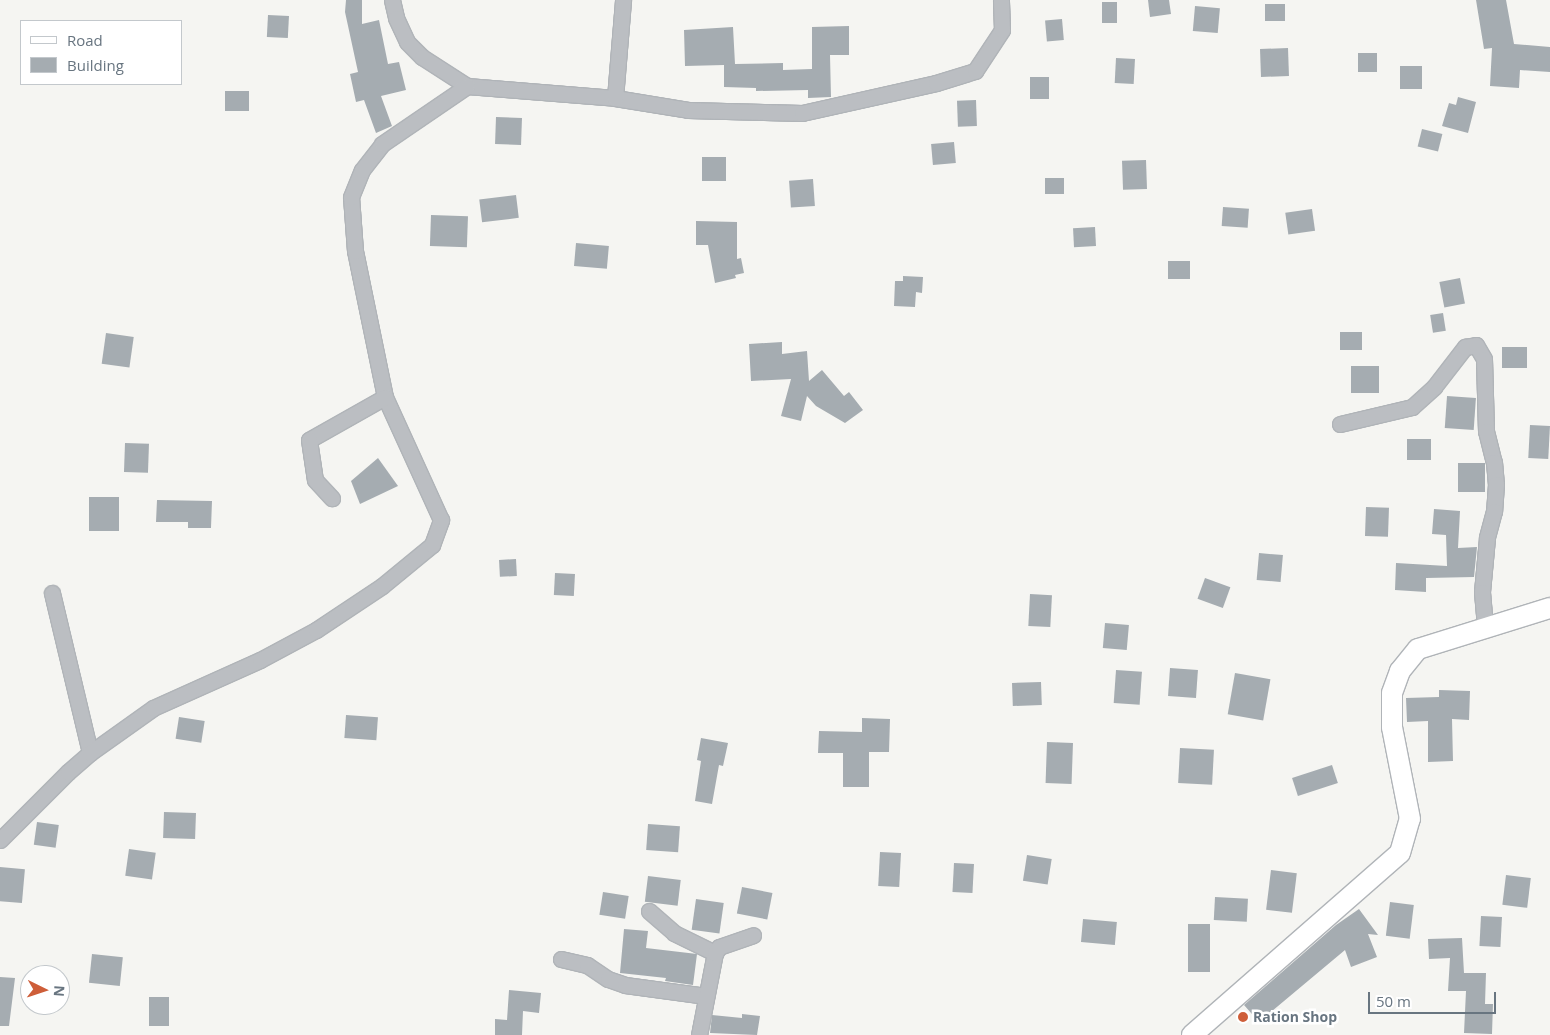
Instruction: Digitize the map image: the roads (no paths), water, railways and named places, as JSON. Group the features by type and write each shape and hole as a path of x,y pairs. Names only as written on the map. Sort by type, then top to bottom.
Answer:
{"main road":[{"path":"1192,1035 1400,853 1410,820 1392,727 1392,693 1400,671 1418,649 1550,608"}],"street":[{"path":"392,0 396,18 407,42 422,57 467,86 615,98 688,110 802,113 936,83 975,71 1002,30 1001,0"},
{"path":"615,98 623,0"},
{"path":"0,840 90,753 153,708 260,660 316,630 382,586 432,545 441,520 385,397 355,251 351,197 362,170 382,144 467,86"},
{"path":"1340,424 1412,407 1434,387 1465,347 1476,346 1484,359 1486,431 1494,462 1496,484 1494,511 1487,538 1482,592 1485,628"},
{"path":"332,498 315,480 309,440 385,397"},
{"path":"52,592 90,753"},
{"path":"649,911 674,933 715,953"},
{"path":"699,1035 715,953 719,947 753,935"},
{"path":"562,959 587,965 608,979 625,985 706,996"}],"place":[{"name":"Ration Shop","path":"1243,1017"}]}
